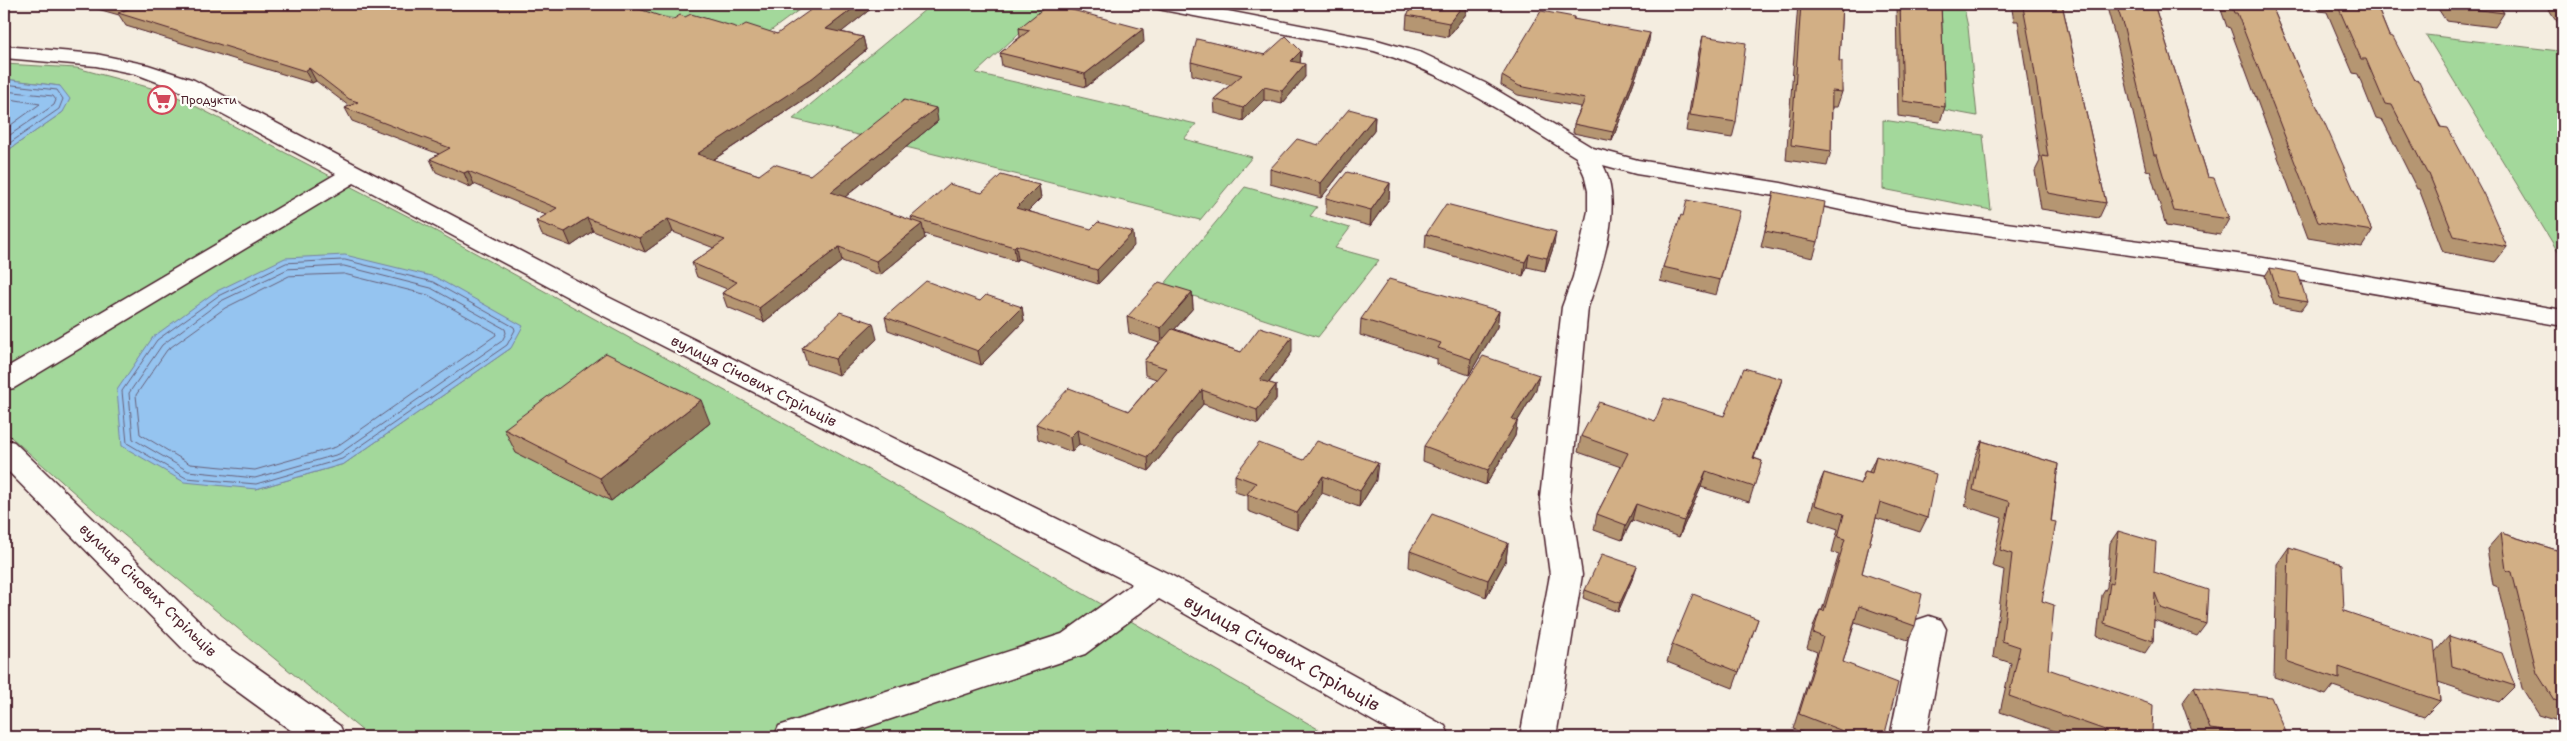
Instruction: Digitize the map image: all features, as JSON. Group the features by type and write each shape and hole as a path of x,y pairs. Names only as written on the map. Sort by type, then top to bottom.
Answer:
{"street":[{"path":"1163,4 1377,46 1415,58 1477,88 1585,153 1636,166 1771,188 1937,222 2261,266 2563,318"},
{"name":"вулиця Січових Стрільців","path":"4,52 96,60 141,69 177,82 354,173 599,303 1158,583 1432,737"},
{"path":"1538,737 1566,575 1556,498 1575,307 1586,277 1600,211 1600,191 1596,174 1585,153"},
{"path":"4,381 354,173"},
{"name":"вулиця Січових Стрільців","path":"4,449 205,649 327,737"},
{"path":"792,737 1074,644 1158,583"},
{"path":"1908,737 1929,629"}],"green space":[{"path":"593,4 807,4 765,35"},
{"path":"932,4 1051,4 976,73 1196,124 1184,139 1252,157 1200,220 793,119"},
{"path":"1936,4 1963,4 1968,27 1977,116 1939,109"},
{"path":"2426,35 2559,51 2563,57 2563,260"},
{"path":"4,64 77,68 170,93 421,223 874,473 1332,737 370,737 102,517 4,431 4,153 63,112 60,86 4,79","holes":["511,348 344,464 256,489"]},
{"path":"1883,120 1983,135 1991,210 1883,189"},
{"path":"1245,187 1317,207 1310,216 1350,228 1335,248 1379,260 1318,337 1163,286"}],"water":[{"path":"4,79 60,86 70,99 63,112 4,153"},
{"path":"345,255 435,277 523,326 511,348 344,464 256,489 184,482 122,446 117,390 153,337 215,292 285,258"}],"building":[{"path":"115,4 545,4 562,9 571,4 624,4 672,20 680,15 685,17 691,14 739,28 746,24 777,34 819,4 859,4 826,29 863,37 810,80 697,154 759,175 774,164 810,175 904,100 936,108 831,192 922,224 876,261 839,247 759,308 722,293 737,282 692,263 725,240 668,219 639,238 587,218 565,232 536,221 557,208 468,171 464,173 430,159 450,148 345,108 358,102 349,99 309,68 305,71 118,13 130,8"},
{"path":"1049,4 1143,29 1085,74 1000,53 1030,30 1019,28"},
{"path":"1415,4 1464,4 1449,23 1407,15"},
{"path":"1801,4 1842,4 1839,61 1842,61 1842,92 1832,91 1831,151 1791,145"},
{"path":"1900,4 1941,4 1945,107 1903,101"},
{"path":"2019,4 2062,4 2106,203 2048,193 2042,156 2048,157 2023,7 2020,7"},
{"path":"2116,4 2154,4 2208,177 2214,178 2229,219 2174,211 2157,155 2154,155 2124,28"},
{"path":"2231,4 2271,4 2372,231 2318,222 2237,13 2234,13"},
{"path":"2337,4 2376,4 2389,36 2393,37 2415,80 2419,81 2440,127 2448,128 2484,195 2507,247 2454,236 2429,174 2392,105 2385,104 2366,59 2361,59"},
{"path":"2453,4 2498,4 2504,13 2455,7"},
{"path":"1541,11 1574,17 1573,19 1650,33 1613,132 1574,124 1585,99 1519,86 1502,76"},
{"path":"1286,36 1301,51 1291,61 1305,64 1282,91 1264,87 1243,108 1214,99 1242,75 1191,62 1197,39 1265,55"},
{"path":"1703,36 1746,43 1736,122 1690,115"},
{"path":"1349,109 1375,116 1321,183 1270,169 1297,139 1319,145"},
{"path":"1347,172 1390,183 1371,210 1326,198"},
{"path":"1001,175 1039,185 1016,208 1091,229 1098,222 1133,232 1097,270 1016,245 1014,247 911,217 949,184 982,193"},
{"path":"1774,192 1825,202 1818,242 1765,231"},
{"path":"1687,200 1740,211 1720,280 1663,267 1681,215 1683,216"},
{"path":"1446,204 1556,232 1547,258 1529,254 1525,262 1426,234"},
{"path":"2270,268 2298,273 2307,302 2279,297"},
{"path":"1389,279 1499,311 1471,359 1438,348 1441,343 1361,319"},
{"path":"926,281 980,301 986,295 1022,307 978,351 885,317"},
{"path":"1159,282 1192,292 1161,328 1127,317"},
{"path":"840,312 873,323 835,359 802,348"},
{"path":"1260,327 1292,337 1260,380 1276,385 1257,410 1202,390 1148,457 1077,430 1070,437 1036,424 1069,388 1129,411 1166,368 1144,361 1172,329 1241,352"},
{"path":"606,353 701,400 600,478 504,429"},
{"path":"1483,356 1539,375 1512,419 1517,421 1488,470 1424,446"},
{"path":"1744,368 1782,379 1753,458 1762,461 1754,487 1706,471 1684,521 1636,504 1626,525 1597,514 1628,453 1581,436 1599,402 1655,421 1664,398 1724,416"},
{"path":"1317,441 1378,463 1360,491 1323,476 1297,513 1247,494 1256,483 1235,475 1259,443 1304,460"},
{"path":"1982,441 2058,464 2051,521 2056,522 2042,601 2054,605 2048,669 2153,705 2152,733 2165,737 2104,737 2105,730 2009,696 2020,647 2002,641 2012,554 2000,550 2010,502 1973,490"},
{"path":"1876,456 1936,474 1927,518 1880,502 1862,573 1922,594 1915,626 1859,606 1843,662 1898,683 1884,737 1858,737 1799,714 1823,637 1813,633 1820,610 1824,611 1845,539 1838,537 1844,514 1815,505 1824,473 1861,484 1865,471 1872,473"},
{"path":"1432,514 1508,543 1488,580 1410,551"},
{"path":"2118,531 2156,542 2154,572 2208,590 2206,624 2161,608 2155,593 2153,641 2104,624 2110,583 2113,584"},
{"path":"2501,533 2563,552 2563,703 2554,700 2537,673 2512,572 2506,570"},
{"path":"2289,547 2342,564 2344,611 2434,641 2440,701 2339,667 2339,679 2286,661"},
{"path":"1602,554 1637,566 1620,603 1585,590"},
{"path":"1693,594 1758,619 1739,672 1672,645"},
{"path":"2449,636 2502,653 2515,686 2452,666"},
{"path":"2194,687 2271,697 2288,737 2268,737 2210,729"}],"place":[{"name":"Продукти","path":"162,100"}]}
